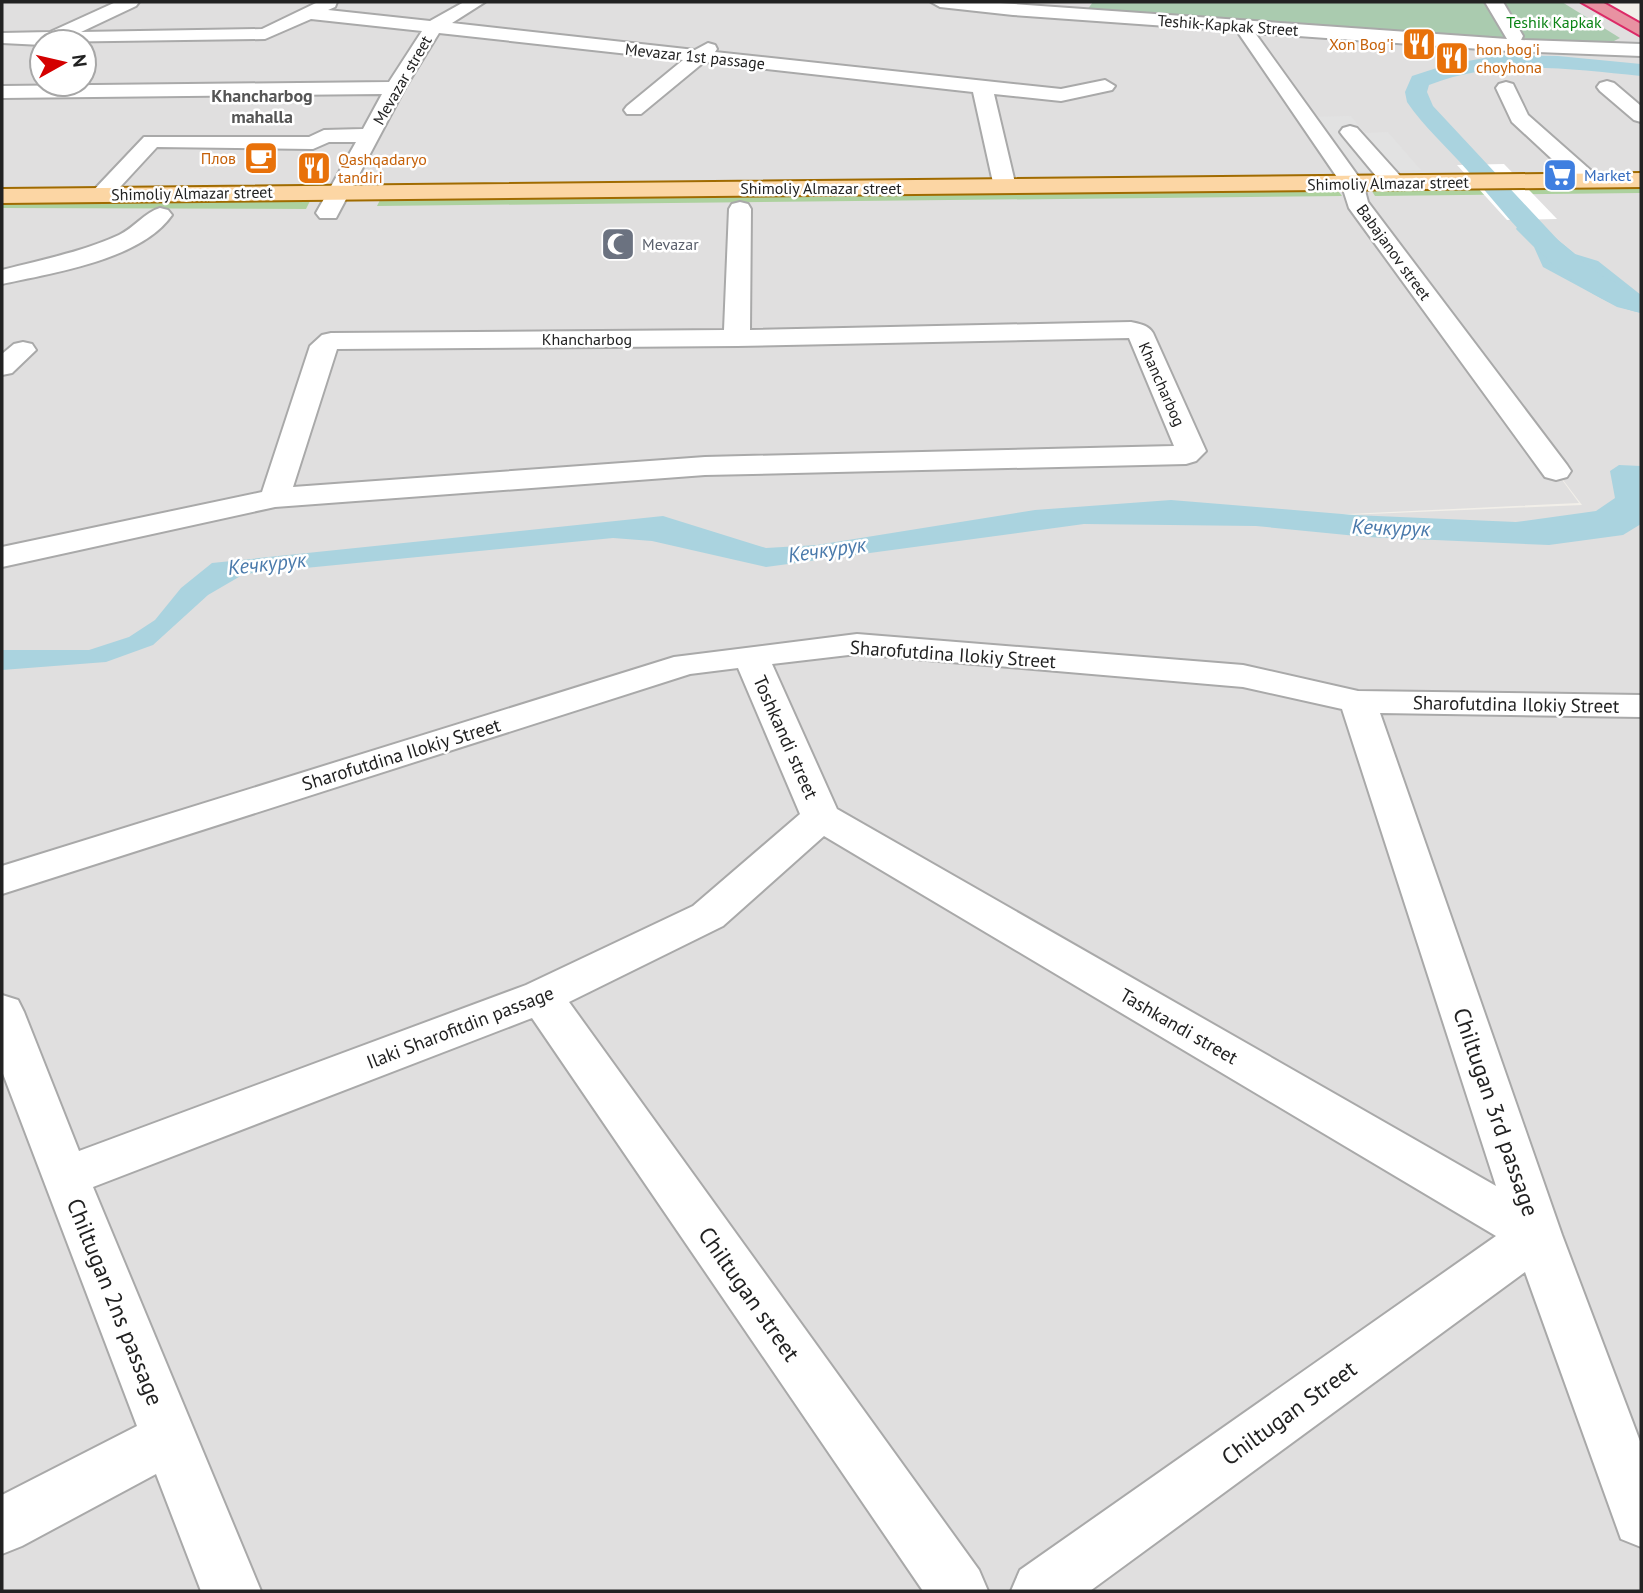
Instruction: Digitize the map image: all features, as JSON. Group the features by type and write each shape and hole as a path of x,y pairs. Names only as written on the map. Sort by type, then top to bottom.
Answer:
{"highway":[{"path":"1590,2 1641,31"}],"main road":[{"name":"Shimoliy Almazar street","path":"2,215 740,209 1355,193 1394,183 1641,180"},
{"name":"Shimoliy Almazar street","path":"2,196 1005,187 1355,193 1490,202 1641,200"}],"street":[{"path":"80,28 130,2"},
{"path":"98,44 265,34 331,2"},
{"name":"Mevazаr street","path":"328,214 395,88 434,26 476,2"},
{"name":"Teshik-Kapkak Street","path":"940,2 1509,45 1641,50"},
{"path":"1494,2 1514,36"},
{"name":"Mevazаr 1st passage","path":"307,13 1061,95 1105,86"},
{"name":"Babajanov street","path":"1247,26 1246,33 1355,193 1556,471"},
{"path":"1283,41 1324,43 1325,31"},
{"path":"2,38 28,44"},
{"path":"634,110 721,39"},
{"path":"5,85 395,88"},
{"path":"982,87 1005,187"},
{"path":"1607,87 1641,116"},
{"path":"1506,88 1519,118 1588,180"},
{"path":"1350,132 1394,183"},
{"path":"101,194 150,141 313,143 324,136 370,135"},
{"path":"737,338 740,209"},
{"path":"2,277 95,254 154,225 160,215"},
{"name":"Khancharbog","path":"2,557 275,498 705,466 1186,455 1191,451 1140,333 1131,330 737,338 331,341 323,346 275,498"},
{"path":"2,367 23,349"},
{"name":"Sharofutdina Ilokiy Street","path":"2,880 686,664 857,645 1243,676 1358,702 1641,706"},
{"name":"Toshkandi street","path":"751,657 821,817"},
{"name":"Chiltugan 3rd passage","path":"1358,702 1537,1235 1641,1519"},
{"name":"Ilaki Sharofitdin passage","path":"65,1177 541,997 708,916 821,817"},
{"name":"Tashkandi street","path":"821,817 1537,1235"},
{"name":"Chiltugаn street","path":"541,997 958,1591"},
{"name":"Chiltugаn 2ns passage","path":"2,1012 65,1177 231,1591"},
{"name":"Chiltugan Street","path":"1041,1591 1537,1235"},
{"path":"2,1526 169,1438"}],"shaded area":[{"path":"2,2 1590,2 1641,31 1641,1591 2,1591","holes":["1532,439 1582,505 1180,522 1579,503"]},
{"path":"1351,116 1365,133 1388,132 1421,170 1349,172 1307,117"}],"green space":[{"name":"Teshik Kapkak","path":"1093,2 1562,2 1620,38 1606,45 1087,10"},
{"path":"1641,185 1641,193 1375,196 1370,188"},
{"path":"1336,188 1342,196 377,206 381,198"},
{"path":"310,201 306,209 2,208 2,202"}],"water":[{"path":"1521,220 1546,230 1575,254 1598,261 1641,295 1641,313 1617,307 1543,267 1534,247 1516,229"},
{"path":"1619,465 1641,466 1641,524 1623,535 1549,545 1367,537 1256,526 1084,524 766,567 652,541 613,538 244,574 208,595 153,645 106,662 2,670 2,650 89,650 129,637 155,620 181,588 212,563 663,516 766,548 817,545 1035,510 1171,500 1354,515 1516,522 1596,511 1615,498 1610,471"}],"pier":[{"path":"1504,164 1557,219 1507,220 1457,165"}],"waterway":[{"name":"Кечкурук","path":"1641,70 1558,62 1501,61 1446,71 1420,81 1416,92 1418,102 1549,247 1592,282 1641,305"}],"place":[{"name":"Xon Bog'i","path":"1419,44"},
{"name":"hon bog'i choyhona","path":"1452,58"},
{"name":"Плов","path":"261,158"},
{"name":"Qashqadaryo tandiri","path":"314,168"},
{"name":"Market","path":"1560,175"},
{"name":"Mevazar","path":"618,244"}],"district":[{"name":"Khancharbog mahalla","path":"262,106"}]}
